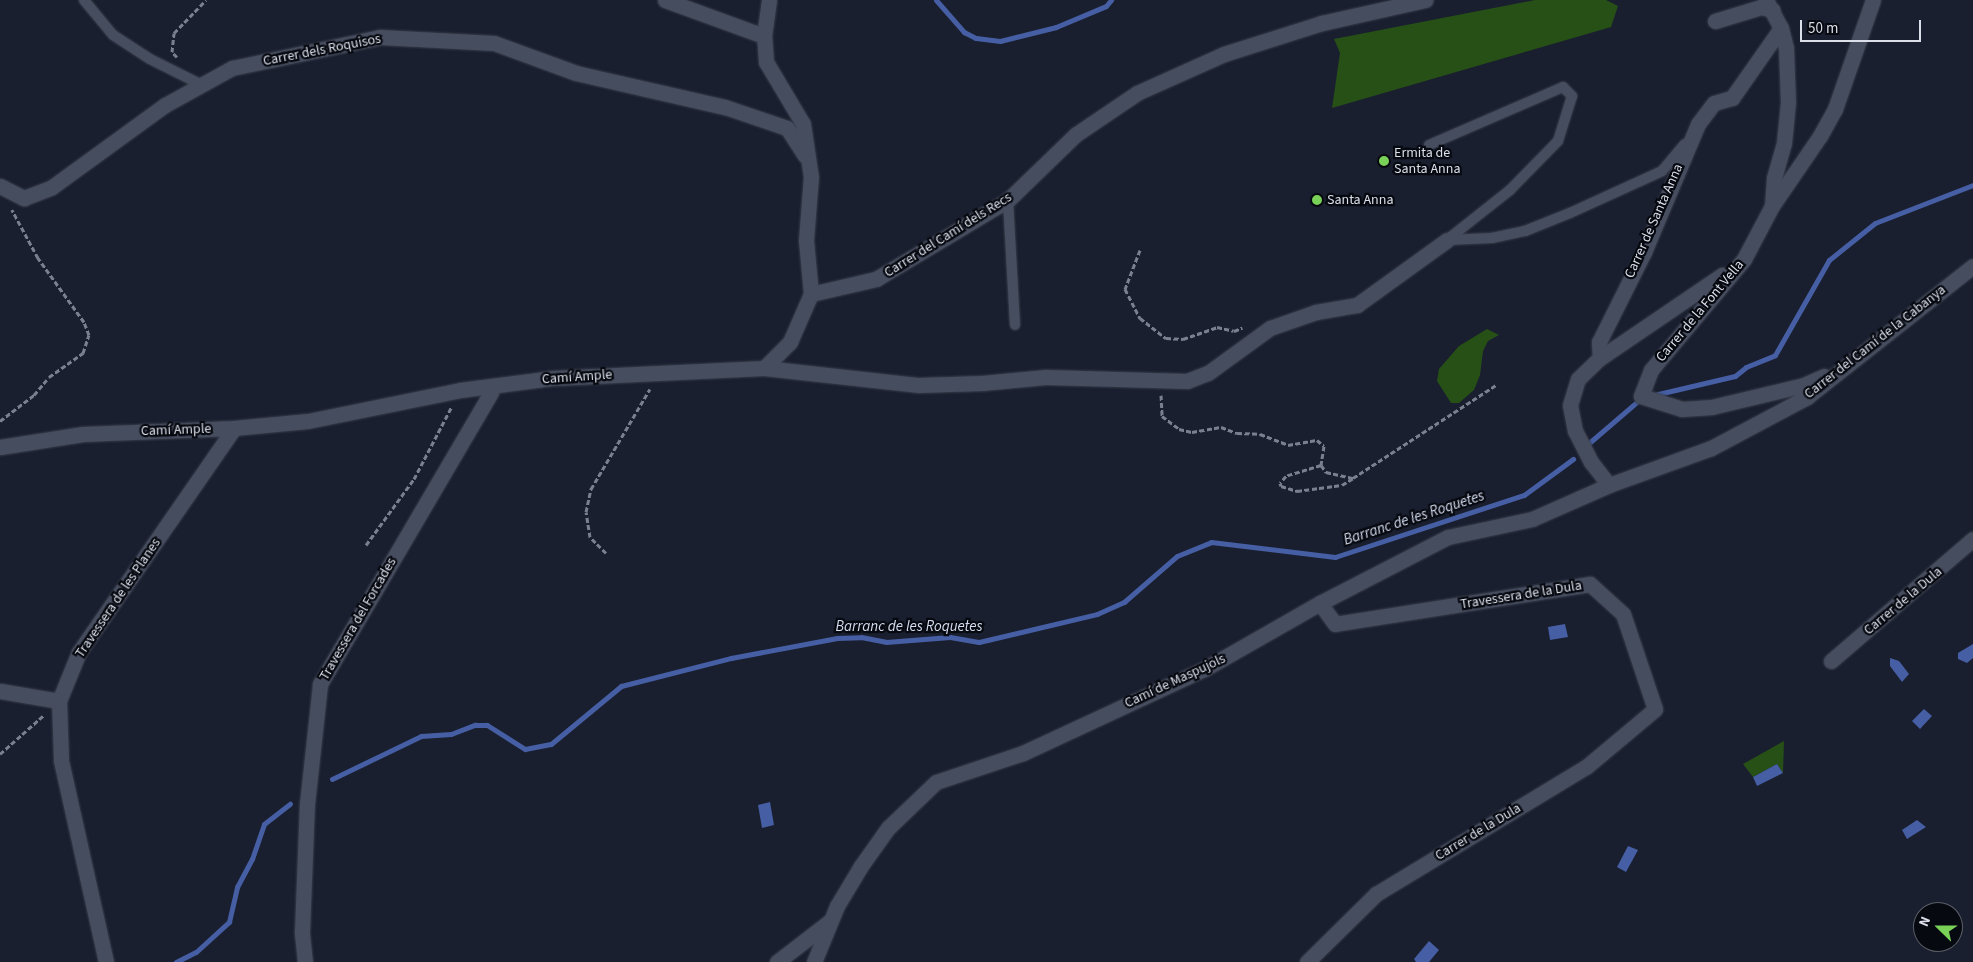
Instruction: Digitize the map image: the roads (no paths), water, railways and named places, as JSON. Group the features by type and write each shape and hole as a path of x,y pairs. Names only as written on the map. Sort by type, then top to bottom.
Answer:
{"street":[{"path":"665,0 764,36"},
{"path":"764,368 790,342 811,294 806,240 811,177 806,157 803,124 766,62 764,36 769,0"},
{"name":"Carrer del Camí dels Recs","path":"811,294 876,279 1008,200 1074,135 1137,93 1224,54 1322,22 1425,0"},
{"name":"Carrer de la Font Vella","path":"1838,371 1804,385 1712,407 1682,409 1641,396 1651,370 1667,347 1744,259 1772,206 1835,110 1873,0"},
{"path":"1715,20 1773,3 1781,28 1786,48 1788,102 1784,143 1774,178 1772,206"},
{"name":"Carrer de Santa Anna","path":"1600,358 1600,342 1644,252 1676,169 1696,130 1714,103 1732,98 1781,28"},
{"name":"Carrer dels Roquisos","path":"0,186 24,198 52,187 165,105 232,68 380,37 494,43 576,73 725,106 787,128 806,157"},
{"name":"Camí Ample","path":"0,447 83,434 234,428 308,421 460,390 553,378 764,368 866,381 919,384 982,384 1046,377 1162,382 1187,381 1208,373 1270,328 1316,312 1357,305 1447,240"},
{"path":"1609,485 1591,462 1575,431 1570,405 1578,379 1600,358 1682,305 1744,259"},
{"name":"Carrer del Camí de la Cabanya","path":"1609,485 1711,448 1807,397 1973,266"},
{"name":"Travessera del Forcades","path":"305,962 302,932 307,804 320,684 491,392"},
{"name":"Travessera de les Planes","path":"106,962 61,760 59,701 79,652 234,428"},
{"name":"Camí de Maspujols","path":"814,962 830,921 861,866 888,828 936,782 1024,753 1206,668 1320,603 1448,537 1532,519 1609,485"},
{"name":"Carrer de la Dula","path":"1831,662 1973,538"},
{"name":"Travessera de la Dula","path":"1320,603 1335,624 1590,584 1623,614 1655,708"},
{"path":"0,691 59,701"},
{"name":"Carrer de la Dula","path":"1307,962 1376,894 1586,767 1655,708"},
{"path":"777,962 830,921"}],"lane":[{"path":"84,0 113,36 150,59 202,85"},
{"path":"1429,144 1563,87 1572,96 1558,141 1510,190 1447,240"},
{"path":"1447,240 1501,236 1525,231 1570,213 1662,172 1696,130"},
{"path":"1008,200 1015,325"}],"water":[{"path":"1565,624 1568,637 1550,640 1548,627"},
{"path":"1973,644 1973,658 1967,663 1958,659 1958,653"},
{"path":"1890,658 1899,661 1909,674 1902,682 1890,666"},
{"path":"1924,709 1932,716 1920,729 1912,721"},
{"path":"1777,764 1783,773 1757,786 1753,777"},
{"path":"770,802 774,825 762,828 758,805"},
{"path":"1917,820 1926,827 1907,839 1902,830"},
{"path":"1628,846 1638,850 1626,872 1617,867"},
{"path":"1429,941 1439,950 1429,962 1416,962 1414,959"}],"waterway":[{"path":"936,0 964,32 976,38 1000,41 1056,27 1106,6 1111,0"},
{"name":"Barranc de les Roquetes","path":"1654,395 1735,376 1746,367 1775,355 1829,260 1875,223 1973,185"},
{"name":"Barranc de les Roquetes","path":"1589,443 1638,401"},
{"name":"Barranc de les Roquetes","path":"332,779 421,736 451,734 475,725 487,725 525,749 551,744 621,686 731,658 837,638 861,637 886,642 950,637 979,642 1097,614 1124,602 1177,556 1211,542 1335,557 1524,495 1573,459"},
{"name":"Barranc de les Roquetes","path":"176,962 196,952 229,922 237,887 252,859 264,824 290,804"}],"place":[{"name":"Ermita de Santa Anna","path":"1384,161"},
{"name":"Santa Anna","path":"1317,200"}]}
